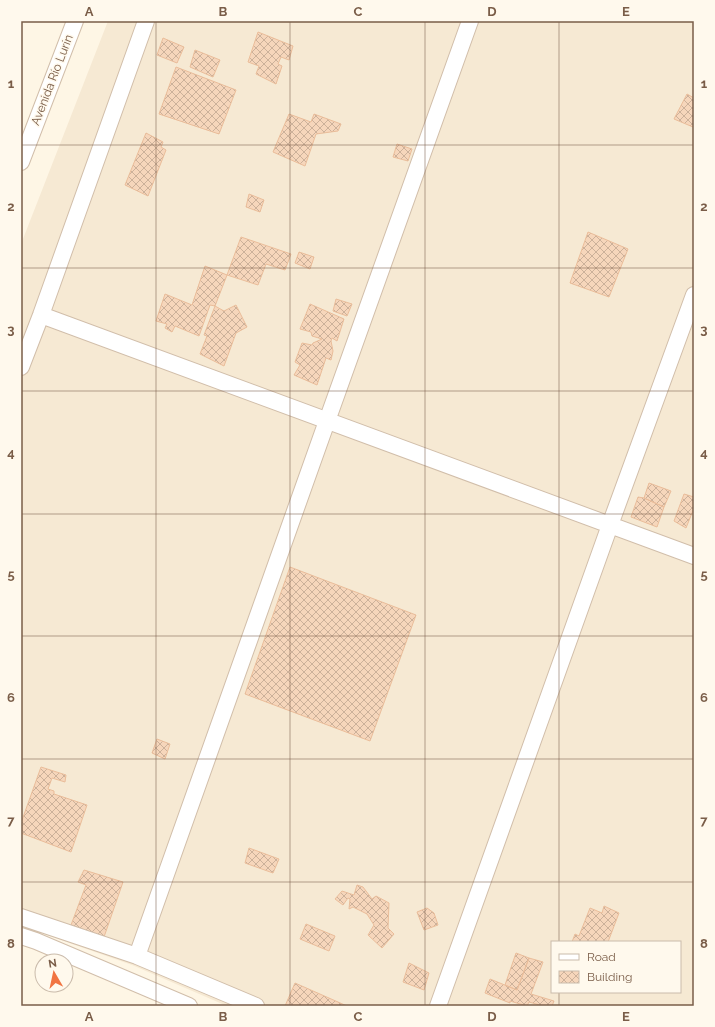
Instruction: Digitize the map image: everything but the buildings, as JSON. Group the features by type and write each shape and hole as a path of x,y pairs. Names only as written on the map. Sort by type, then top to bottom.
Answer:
{"street":[{"name":"Avenida Río Lurín","path":"21,162 75,21"},
{"path":"21,367 146,21"},
{"path":"137,956 470,21"},
{"path":"438,1006 694,295"},
{"path":"40,315 694,556"},
{"path":"21,917 137,956 256,1006"},
{"path":"21,936 189,1006"}],"shaded area":[{"path":"108,21 694,21 694,1006 227,1006 132,965 21,926 21,244"}]}
